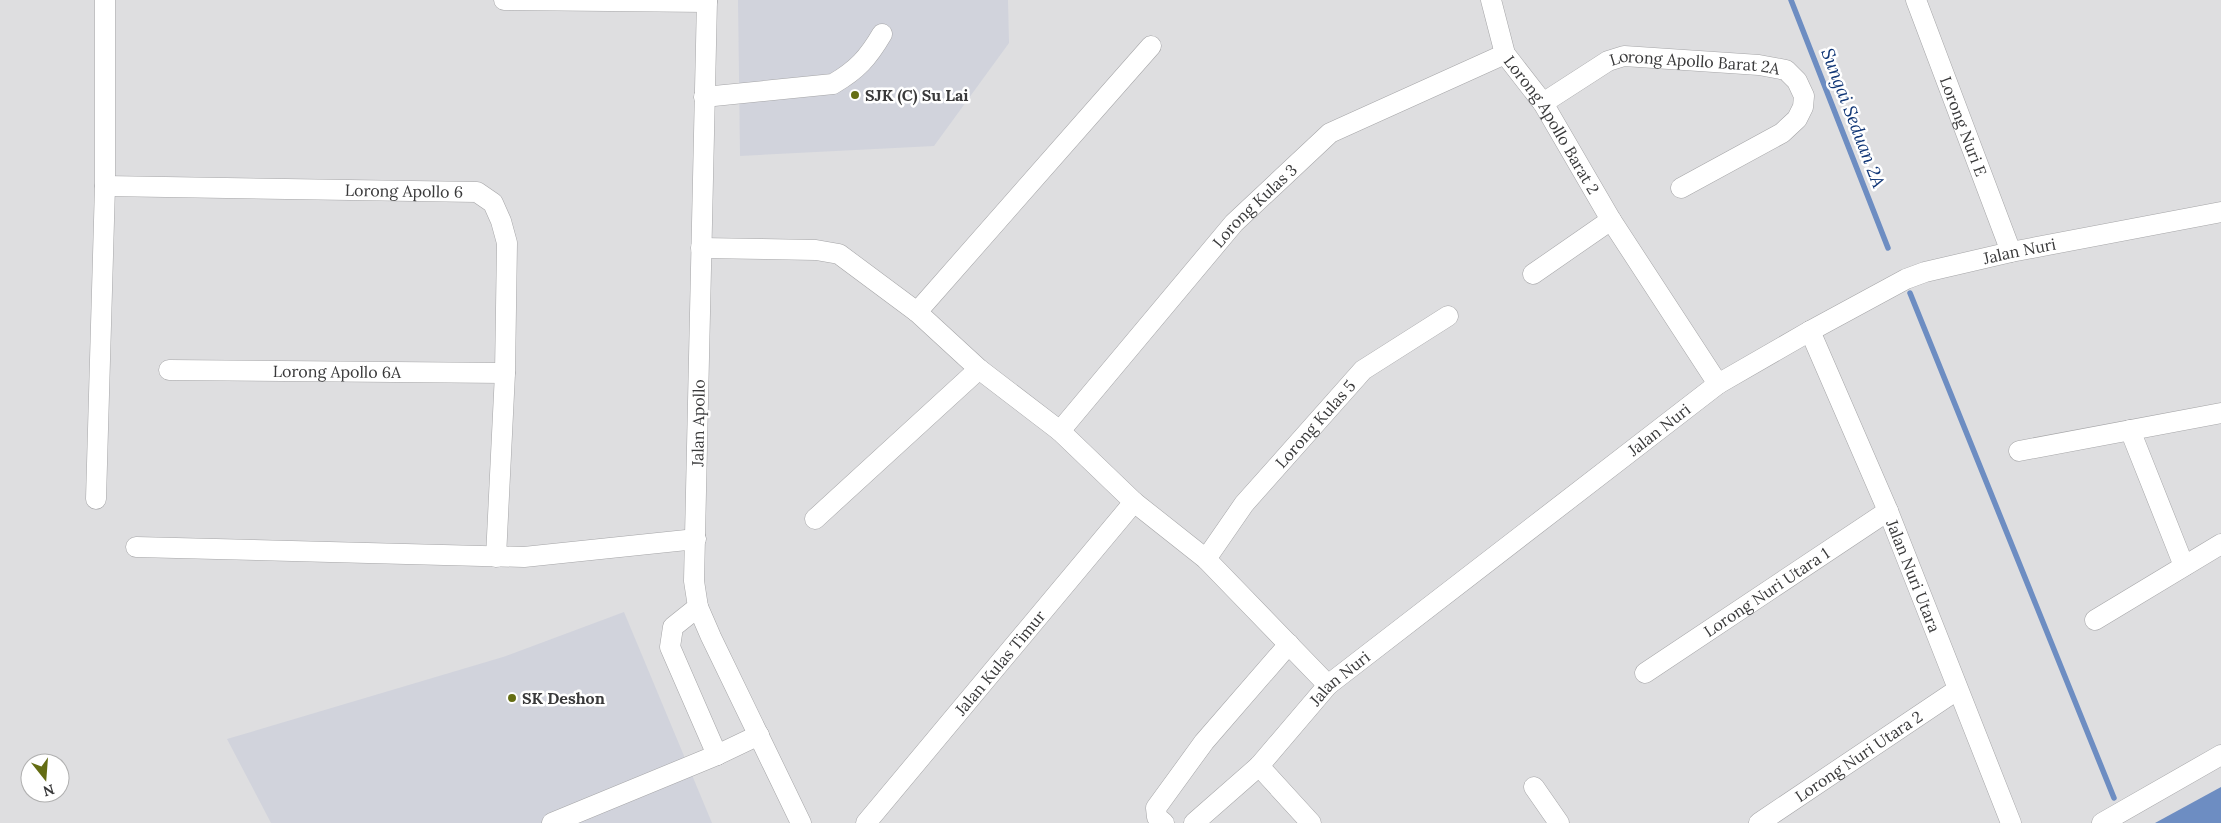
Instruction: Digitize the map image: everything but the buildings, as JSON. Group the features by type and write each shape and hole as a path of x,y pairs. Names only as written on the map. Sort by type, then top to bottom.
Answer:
{"street":[{"path":"96,499 105,186 104,0"},
{"path":"504,0 707,1"},
{"name":"Lorong Apollo Barat 2","path":"1491,0 1506,54 1543,102 1611,220 1718,384"},
{"name":"Lorong Nuri E","path":"1916,0 2011,252"},
{"name":"Jalan Apollo","path":"707,1 694,581 698,607 800,823"},
{"path":"704,96 833,84 851,73 870,56 882,34"},
{"path":"917,312 1152,46"},
{"name":"Lorong Kulas 3","path":"1060,431 1234,223 1330,134 1506,54"},
{"name":"Lorong Apollo Barat 2A","path":"1543,102 1608,61 1624,56 1760,65 1786,70 1797,81 1804,96 1803,107 1797,119 1787,129 1680,188"},
{"name":"Lorong Apollo 6","path":"105,186 477,192 492,203 502,221 506,243 504,373 496,557"},
{"name":"Jalan Nuri","path":"1194,823 1259,766 1328,685 1718,384 1906,279 1925,272 2011,252 2221,212"},
{"path":"1532,274 1611,220"},
{"path":"701,248 816,250 839,254 917,312 979,369 1060,431 1134,502 1206,559 1328,685"},
{"name":"Lorong Kulas 5","path":"1206,559 1244,504 1363,370 1448,316"},
{"name":"Jalan Nuri Utara","path":"1810,331 1888,511 2011,823"},
{"path":"815,519 979,369"},
{"name":"Lorong Apollo 6A","path":"169,370 504,373"},
{"path":"2019,451 2221,413"},
{"path":"2130,430 2184,566"},
{"name":"Jalan Kulas Timur","path":"866,823 1134,502"},
{"name":"Lorong Nuri Utara 1","path":"1645,673 1888,511"},
{"path":"136,547 524,557 696,538"},
{"path":"2095,620 2221,544"},
{"path":"698,607 673,627 670,648 717,755"},
{"path":"1164,823 1157,817 1156,808 1204,742 1289,644"},
{"name":"Lorong Nuri Utara 2","path":"1760,823 1957,690"},
{"path":"552,823 717,755 759,735"},
{"path":"2102,823 2221,755"},
{"path":"1259,766 1310,823"},
{"path":"1534,787 1558,823"}],"shaded area":[{"name":"SJK (C) Su Lai","path":"738,0 1008,0 1009,43 934,146 740,156"},
{"name":"SK Deshon","path":"624,612 712,823 271,823 227,739 503,657"}],"water":[{"path":"2221,787 2221,823 2155,823"}],"waterway":[{"name":"Sungai Seduan 2A","path":"1791,0 1888,248"},
{"path":"1910,293 2114,798"}],"place":[{"name":"SJK (C) Su Lai","path":"855,95"},
{"name":"SK Deshon","path":"512,698"}]}
